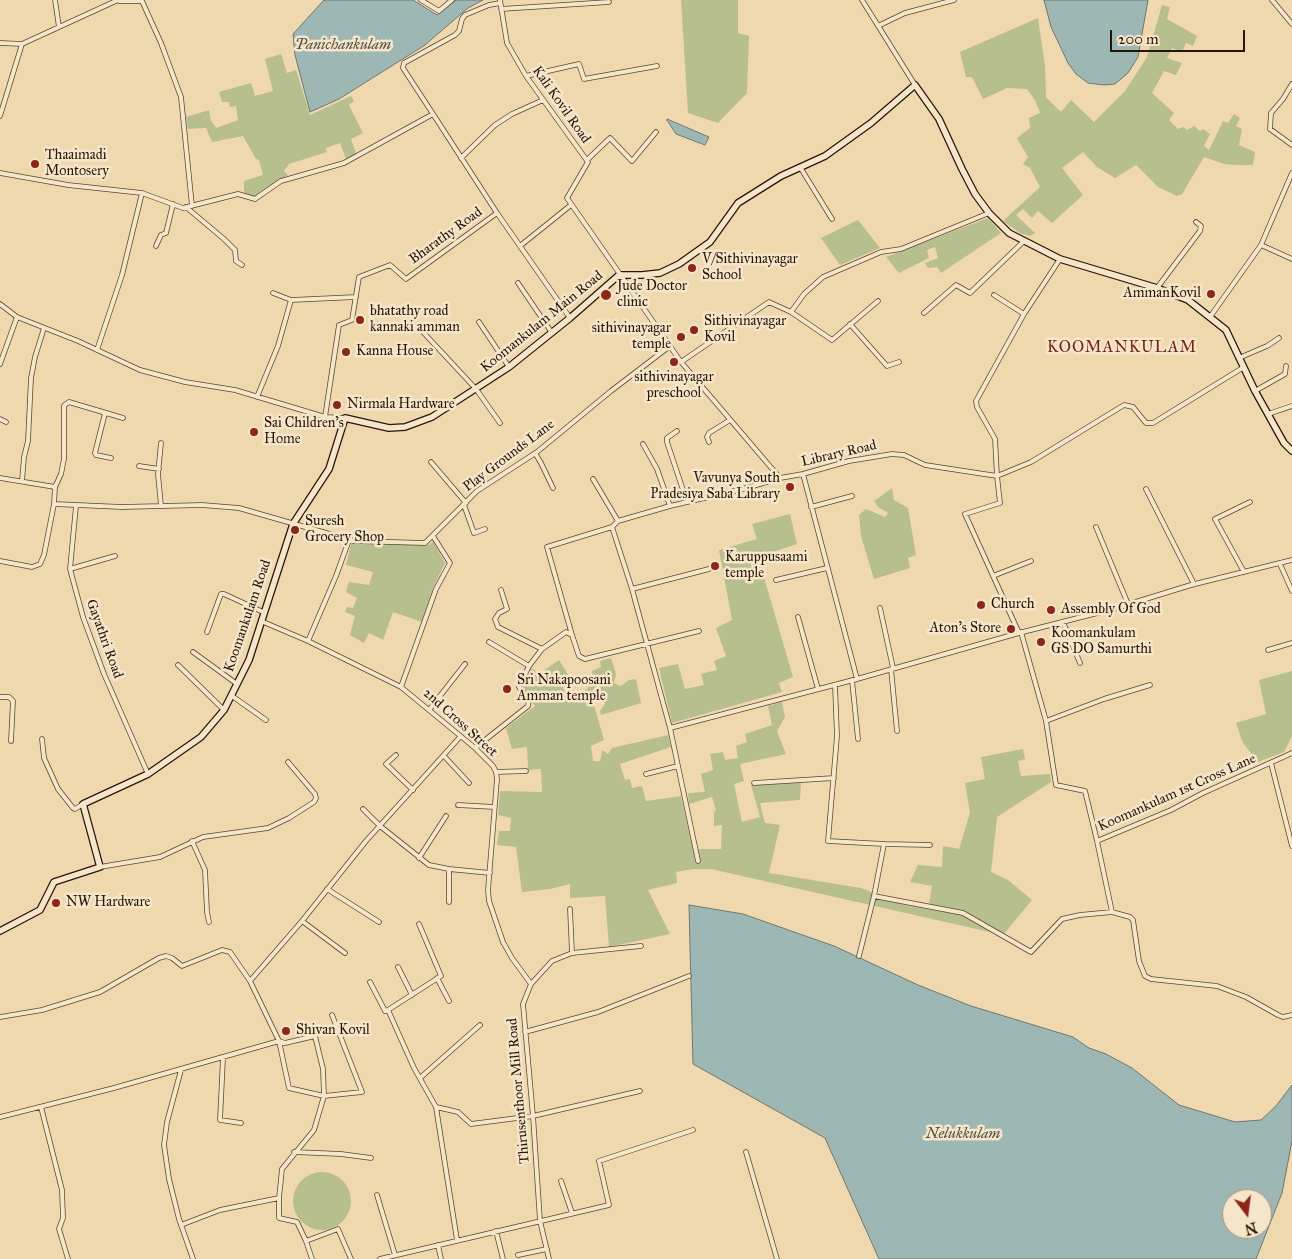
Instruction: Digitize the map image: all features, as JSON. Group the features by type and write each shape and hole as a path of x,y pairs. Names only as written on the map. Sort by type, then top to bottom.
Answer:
{"street":[{"path":"54,0 59,27"},
{"path":"0,43 22,44 119,0 142,1 161,43 181,97 192,206"},
{"path":"421,0 439,12 452,0"},
{"path":"862,0 915,85 939,119 975,194 989,214 1009,233 1060,259 1157,288 1188,300 1210,317 1226,330 1255,391 1284,443 1292,451"},
{"path":"878,26 905,12 954,0"},
{"path":"1272,0 1292,24"},
{"path":"500,2 463,16 461,26 455,34 404,63 403,68 497,213 570,318"},
{"name":"Kali Kovil Road","path":"500,2 505,39 526,76 588,162 567,198 571,205"},
{"path":"500,9 609,2"},
{"path":"0,116 22,44"},
{"path":"526,76 579,64 584,79 657,66"},
{"path":"1292,84 1283,99 1270,113 1270,129 1292,146"},
{"name":"Koomankulam Main Road","path":"0,304 17,317 140,370 185,382 235,390 324,417 345,418 389,428 405,427 432,417 510,367 620,275 660,273 679,264 710,242 738,203 781,176 833,151 870,124 915,85"},
{"path":"461,158 495,125 512,114 543,100"},
{"path":"0,173 68,185 142,193 183,208 238,194 255,200 281,182 344,163 434,114"},
{"path":"587,160 610,138 632,161 656,132"},
{"path":"800,167 832,219"},
{"path":"1210,317 1261,245 1292,173"},
{"path":"97,350 122,275 142,193"},
{"path":"156,246 160,235 166,233 173,204"},
{"path":"520,246 571,205 681,362 780,478"},
{"path":"186,207 235,250 236,261 242,264"},
{"name":"Bharathy Road","path":"324,417 339,325 352,320 359,277 390,264 406,279 497,213"},
{"path":"791,312 804,294 823,277 881,252 900,249 989,214"},
{"path":"1157,288 1200,231 1201,226 1196,222"},
{"path":"924,313 956,285 970,293 1024,240"},
{"path":"1261,245 1292,258"},
{"path":"1060,259 1024,314 976,401 977,408 995,439 997,476 1031,462 1124,405 1133,407 1146,423 1152,423 1244,367"},
{"path":"518,283 552,333"},
{"path":"273,293 291,300 356,297"},
{"path":"994,295 1024,314"},
{"path":"257,397 278,346 291,300"},
{"path":"681,362 769,302 791,312 832,340 878,301"},
{"path":"0,364 17,317"},
{"path":"479,322 510,367"},
{"path":"850,324 887,366 900,362"},
{"path":"22,481 28,441 31,378 44,328"},
{"path":"422,331 476,389 500,423"},
{"path":"1239,358 1267,346 1279,338"},
{"name":"Play Grounds Lane","path":"54,504 76,506 202,505 239,508 349,540 425,543 478,491 535,453 670,346"},
{"path":"1255,391 1285,374 1286,366"},
{"path":"0,561 32,567 40,564 44,555 54,504 55,487 61,474 64,459 64,406 69,402 123,418"},
{"path":"1268,414 1292,406"},
{"path":"105,413 94,453 96,456 111,458"},
{"name":"Koomankulam Road","path":"82,804 148,774 200,737 224,710 249,660 293,524 329,469 345,418"},
{"path":"0,419 6,422"},
{"path":"708,442 707,437 709,433 730,420"},
{"path":"677,431 667,438 667,442 687,502"},
{"path":"161,443 158,468 158,490 161,506"},
{"path":"643,444 657,469 670,506"},
{"path":"535,453 553,488"},
{"name":"Library Road","path":"612,527 618,521 670,506 849,461 892,454 904,455 925,465 997,476"},
{"path":"431,462 465,504 474,533 485,529"},
{"path":"140,466 158,468"},
{"path":"803,474 854,680 858,739"},
{"name":"Koomankulam 1st Cross Lane","path":"997,476 1000,503 966,514 1020,632 1046,721 1056,785 1085,791 1097,841 1153,818 1292,753"},
{"path":"0,478 55,487"},
{"path":"593,479 618,521"},
{"path":"1146,489 1194,584"},
{"path":"811,507 852,496"},
{"path":"1244,572 1215,519 1250,502"},
{"name":"Gayathri Road","path":"76,506 70,569 83,617 104,674 148,774"},
{"path":"698,861 670,728 647,645 632,589 612,527 547,548 572,635 580,656 585,659 647,645 699,631"},
{"path":"1096,527 1128,604"},
{"path":"401,687 436,589 450,563 433,536"},
{"path":"308,640 336,576 349,540"},
{"path":"70,569 115,556"},
{"path":"670,728 854,680 1194,584 1292,560"},
{"path":"993,576 1031,561"},
{"path":"1280,564 1292,591"},
{"path":"776,580 827,568"},
{"path":"632,589 709,569"},
{"path":"501,590 506,609 498,613 495,619 498,627 542,649"},
{"path":"206,632 221,594 263,612"},
{"path":"880,608 892,669 898,731"},
{"path":"798,617 818,689"},
{"name":"2nd Cross Street","path":"261,621 308,640 401,687 475,748 496,772 488,890 489,902 512,958 531,984"},
{"path":"1063,622 1080,663"},
{"path":"475,748 528,706 529,700 519,688 529,666 542,649 566,632 572,635"},
{"path":"489,642 529,666"},
{"path":"1268,650 1292,643"},
{"path":"193,652 238,684"},
{"path":"429,710 466,664"},
{"path":"178,665 224,710"},
{"path":"835,684 838,736 828,841 930,845"},
{"path":"1046,721 1104,699 1150,685"},
{"path":"0,697 10,696 13,701 11,741"},
{"path":"232,696 266,720"},
{"path":"250,981 302,921 366,841 460,737"},
{"path":"42,739 44,758 58,789 73,808 75,809 82,804 100,867"},
{"path":"396,755 386,764 413,790"},
{"path":"444,756 469,783"},
{"path":"0,931 40,910 54,882 100,867 160,857 203,836 268,828 289,818 314,802 316,798 315,794 288,762"},
{"path":"1271,763 1292,846"},
{"path":"646,774 678,766"},
{"path":"496,772 526,771"},
{"path":"754,782 834,778"},
{"path":"458,805 494,807"},
{"path":"363,809 380,826 429,865 450,870 490,873"},
{"path":"420,858 446,816"},
{"path":"192,841 205,870 206,912 209,922"},
{"path":"1097,841 1112,912"},
{"path":"859,956 874,896 884,844"},
{"path":"449,902 450,870"},
{"path":"327,889 379,922"},
{"path":"874,896 963,913 1032,952 1062,919 1112,912 1130,917 1133,920 1139,961 1145,976 1151,979 1216,986 1246,997 1283,1017 1292,1015"},
{"path":"570,909 572,953"},
{"path":"302,921 345,953"},
{"path":"388,1010 441,976 419,924"},
{"name":"Thirusenthoor Mill Road","path":"549,1259 540,1221 523,1004 531,984 552,961 572,953 641,946"},
{"path":"0,1017 42,1010 100,992 159,958 166,956 172,958 182,966 222,950 230,952 250,981 279,1041 289,1088 324,1096 362,1092 332,1015"},
{"path":"398,968 412,994"},
{"path":"525,1032 598,1012 689,976"},
{"path":"437,978 449,1001"},
{"path":"370,982 383,1007 385,1010 388,1010 436,1107 457,1240"},
{"path":"420,1078 480,1025"},
{"path":"0,1117 181,1070 279,1041 285,1043 316,1036 323,1069 324,1096 314,1130 294,1152 282,1170 279,1198 279,1218 297,1222 312,1259"},
{"path":"225,1058 222,1059 220,1120 241,1123"},
{"path":"181,1070 167,1122 164,1145 169,1179 181,1225 193,1259"},
{"path":"436,1107 458,1112 472,1124 533,1116 640,1091"},
{"path":"41,1107 62,1190 63,1218 59,1229 68,1259"},
{"path":"380,1259 609,1205 599,1161 693,1130"},
{"path":"294,1152 371,1158"},
{"path":"746,1152 777,1259"},
{"path":"561,1181 572,1213"},
{"path":"377,1196 395,1255"},
{"path":"181,1225 220,1210 279,1198"},
{"path":"306,1241 338,1229 351,1259"},
{"path":"496,1231 504,1259"},
{"path":"438,1244 441,1259"},
{"path":"518,1255 546,1249"}],"green space":[{"path":"681,0 738,0 738,33 749,36 747,93 718,123 688,113"},
{"path":"1162,5 1170,7 1167,19 1197,36 1193,46 1186,43 1182,52 1172,48 1167,58 1182,63 1176,75 1164,71 1152,93 1174,113 1169,120 1178,129 1183,127 1187,130 1194,126 1200,131 1203,129 1210,134 1204,146 1209,150 1223,121 1228,123 1234,114 1240,118 1236,126 1242,129 1239,145 1255,152 1253,165 1224,164 1204,157 1182,194 1177,196 1158,187 1136,165 1115,178 1097,167 1083,152 1062,168 1083,195 1052,223 1038,211 1032,218 1023,209 1016,215 1035,233 1030,236 1020,233 1003,221 1040,187 1030,168 1023,164 1028,157 1017,138 1030,128 1029,118 1040,113 1035,100 1027,89 1007,88 983,99 972,77 966,77 960,52 1038,18 1045,66 1046,97 1061,112 1071,100 1094,122 1125,91 1147,57"},
{"path":"281,54 287,73 296,70 310,115 351,96 354,101 349,105 363,133 351,139 356,154 346,159 340,143 326,148 327,152 289,164 284,171 288,175 255,197 244,193 244,181 263,175 259,160 256,159 243,136 212,142 206,128 188,129 186,117 209,110 211,121 216,128 238,120 236,106 230,107 229,102 222,102 219,92 251,83 255,96 273,91 265,59"},
{"path":"988,218 1001,233 941,273 937,267 928,268 925,263 938,258 935,247 927,250 929,258 899,273 886,257"},
{"path":"858,220 880,248 840,265 821,238"},
{"path":"892,488 894,500 908,508 916,555 908,558 910,568 874,579 861,536 859,515 866,509 885,517 888,513 878,507 874,501"},
{"path":"790,514 797,544 758,557 793,677 779,683 782,692 672,723 659,668 678,664 685,689 704,685 701,674 717,670 714,661 726,656 716,628 732,620 719,550 757,539 752,524"},
{"path":"433,541 445,563 433,588 422,622 393,612 383,640 369,633 364,643 350,635 355,616 345,612 347,607 353,608 357,598 346,592 349,582 369,585 373,572 346,565 351,544 429,545"},
{"path":"611,658 616,674 614,683 621,686 629,680 636,679 641,703 601,715 600,711 605,704 604,699 598,695 592,698 604,740 591,746 593,761 600,761 602,751 608,754 612,748 668,735 671,747 620,764 625,780 630,779 632,788 642,786 646,801 681,796 693,849 721,849 722,825 714,826 714,812 716,810 712,797 689,804 688,793 705,792 701,774 713,770 710,754 723,752 725,760 738,758 736,746 747,742 745,734 772,725 768,706 782,702 785,717 777,731 786,754 740,764 744,781 734,784 742,822 760,817 751,785 801,782 800,800 760,803 765,823 780,825 769,873 861,888 905,905 974,917 959,910 929,904 932,886 910,882 918,865 942,867 943,846 959,849 970,813 965,783 985,779 981,757 1023,749 1025,759 1018,761 1021,776 1050,774 1051,782 997,817 991,872 1008,880 1032,900 1003,935 711,869 693,869 676,872 677,883 648,890 670,934 609,947 605,896 570,898 570,884 550,889 522,892 516,847 497,845 499,831 510,831 511,818 498,815 500,791 542,792 541,769 528,770 527,747 512,749 506,728 535,706 522,688 530,668 540,673 559,660 569,676 561,681 568,701 587,689 593,681 592,671 601,667 600,661"},
{"path":"1292,671 1292,736 1284,752 1258,762 1243,743 1236,723 1266,714 1259,680"},
{"path":"322,1172 338,1177 346,1185 351,1201 346,1217 338,1225 322,1230 306,1225 298,1217 293,1201 298,1185 306,1177"}],"water":[{"name":"Panichankulam","path":"324,0 413,0 437,15 456,0 483,0 468,8 425,45 339,99 310,112 295,55 293,34"},
{"path":"1044,0 1148,0 1138,57 1128,73 1115,84 1104,85 1088,83 1076,74 1068,63 1051,27"},
{"path":"667,120 709,137 705,145 676,134"},
{"name":"Nelukkulam","path":"689,905 743,914 834,946 918,985 971,1006 1073,1037 1089,1048 1106,1054 1132,1068 1179,1105 1235,1122 1261,1120 1276,1106 1292,1085 1292,1141 1282,1193 1272,1218 1272,1189 1222,1189 1222,1239 1264,1239 1256,1259 879,1259 825,1138 693,1064"}],"place":[{"name":"Thaaimadi Montosery","path":"35,164"},
{"name":"V/Sithivinayagar School","path":"692,268"},
{"name":"AmmanKovil","path":"1211,294"},
{"name":"Jude Doctor clinic","path":"606,295"},
{"name":"bhatathy road kannaki amman","path":"360,320"},
{"name":"Sithivinayagar Kovil","path":"694,330"},
{"name":"sithivinayagar temple","path":"681,337"},
{"name":"Kanna House","path":"346,352"},
{"name":"sithivinayagar preschool","path":"674,362"},
{"name":"Nirmala Hardware","path":"337,405"},
{"name":"Sai Children's Home","path":"254,432"},
{"name":"Vavunya South Pradesiya Saba Library","path":"790,487"},
{"name":"Suresh Grocery Shop","path":"295,530"},
{"name":"Karuppusaami temple","path":"715,566"},
{"name":"Church","path":"981,605"},
{"name":"Assembly Of God","path":"1051,610"},
{"name":"Aton's Store","path":"1011,629"},
{"name":"Koomankulam GS DO Samurthi","path":"1041,642"},
{"name":"Sri Nakapoosani Amman temple","path":"507,689"},
{"name":"NW Hardware","path":"56,903"},
{"name":"Shivan Kovil","path":"286,1031"}],"district":[{"name":"KOOMANKULAM","path":"1122,348"}]}
